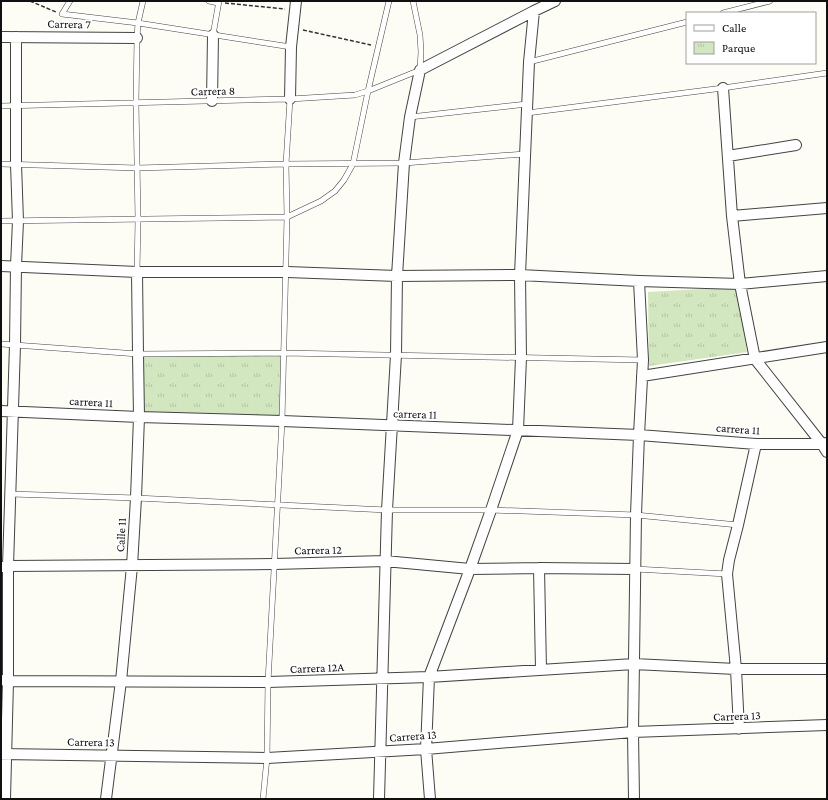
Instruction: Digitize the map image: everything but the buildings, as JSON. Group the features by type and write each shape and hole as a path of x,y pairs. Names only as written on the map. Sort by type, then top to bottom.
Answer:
{"street":[{"path":"379,799 386,510 396,356 397,276 404,164 410,117 420,70 534,10 555,1"},
{"path":"290,99 291,47 296,6"},
{"path":"430,799 426,749 429,677 470,569 518,430 521,358 520,275 529,62 534,10"},
{"path":"212,101 213,35"},
{"name":"Carrera 7","path":"1,37 137,38"},
{"path":"5,799 4,567 11,494 18,221 16,164 16,37"},
{"path":"723,88 732,216 740,284 755,359 825,446"},
{"path":"728,156 796,145"},
{"path":"732,216 827,208"},
{"path":"1,266 137,272 286,272 397,276 520,275 740,284 827,276"},
{"name":"Calle 11","path":"106,799 121,681 132,566 136,498 139,417 137,272"},
{"path":"634,799 633,732 636,515 642,376 640,281"},
{"path":"642,376 827,347"},
{"name":"carrera 11","path":"1,411 639,435 756,444 825,446"},
{"path":"739,729 736,670 727,574 756,444"},
{"name":"Carrera 12","path":"4,567 274,564 385,561 470,569 635,569"},
{"path":"538,568 541,670"},
{"name":"Carrera 12A","path":"5,680 268,682 429,677 634,664 736,670 827,669"},
{"name":"Carrera 13","path":"4,754 267,758 426,749 633,732 827,725"}],"lane":[{"path":"70,1 62,14 138,23 291,47"},
{"path":"137,272 137,38 138,23 143,1"},
{"path":"209,1 219,2 213,35"},
{"path":"1,221 287,217 321,201 335,191 344,180 353,164 389,1"},
{"path":"413,1 422,52 420,70"},
{"path":"727,12 770,1"},
{"path":"529,62 686,22"},
{"name":"Carrera 8","path":"1,106 290,99 354,95 368,91 420,70"},
{"path":"410,117 527,108 723,88 827,73"},
{"path":"263,799 267,758 268,682 282,421 287,217 286,164 290,99"},
{"path":"1,164 137,168 286,164 404,164 525,154"},
{"path":"1,344 138,354 284,353 642,360"},
{"path":"11,494 136,498 386,510 491,510 636,515 738,525"},
{"path":"635,569 727,574"}],"path":[{"path":"30,1 62,14"},
{"path":"219,2 296,6"},
{"path":"294,28 379,46"}],"green space":[{"path":"737,287 747,352 649,366 648,292"},
{"path":"140,356 282,356 280,419 142,415"}]}
